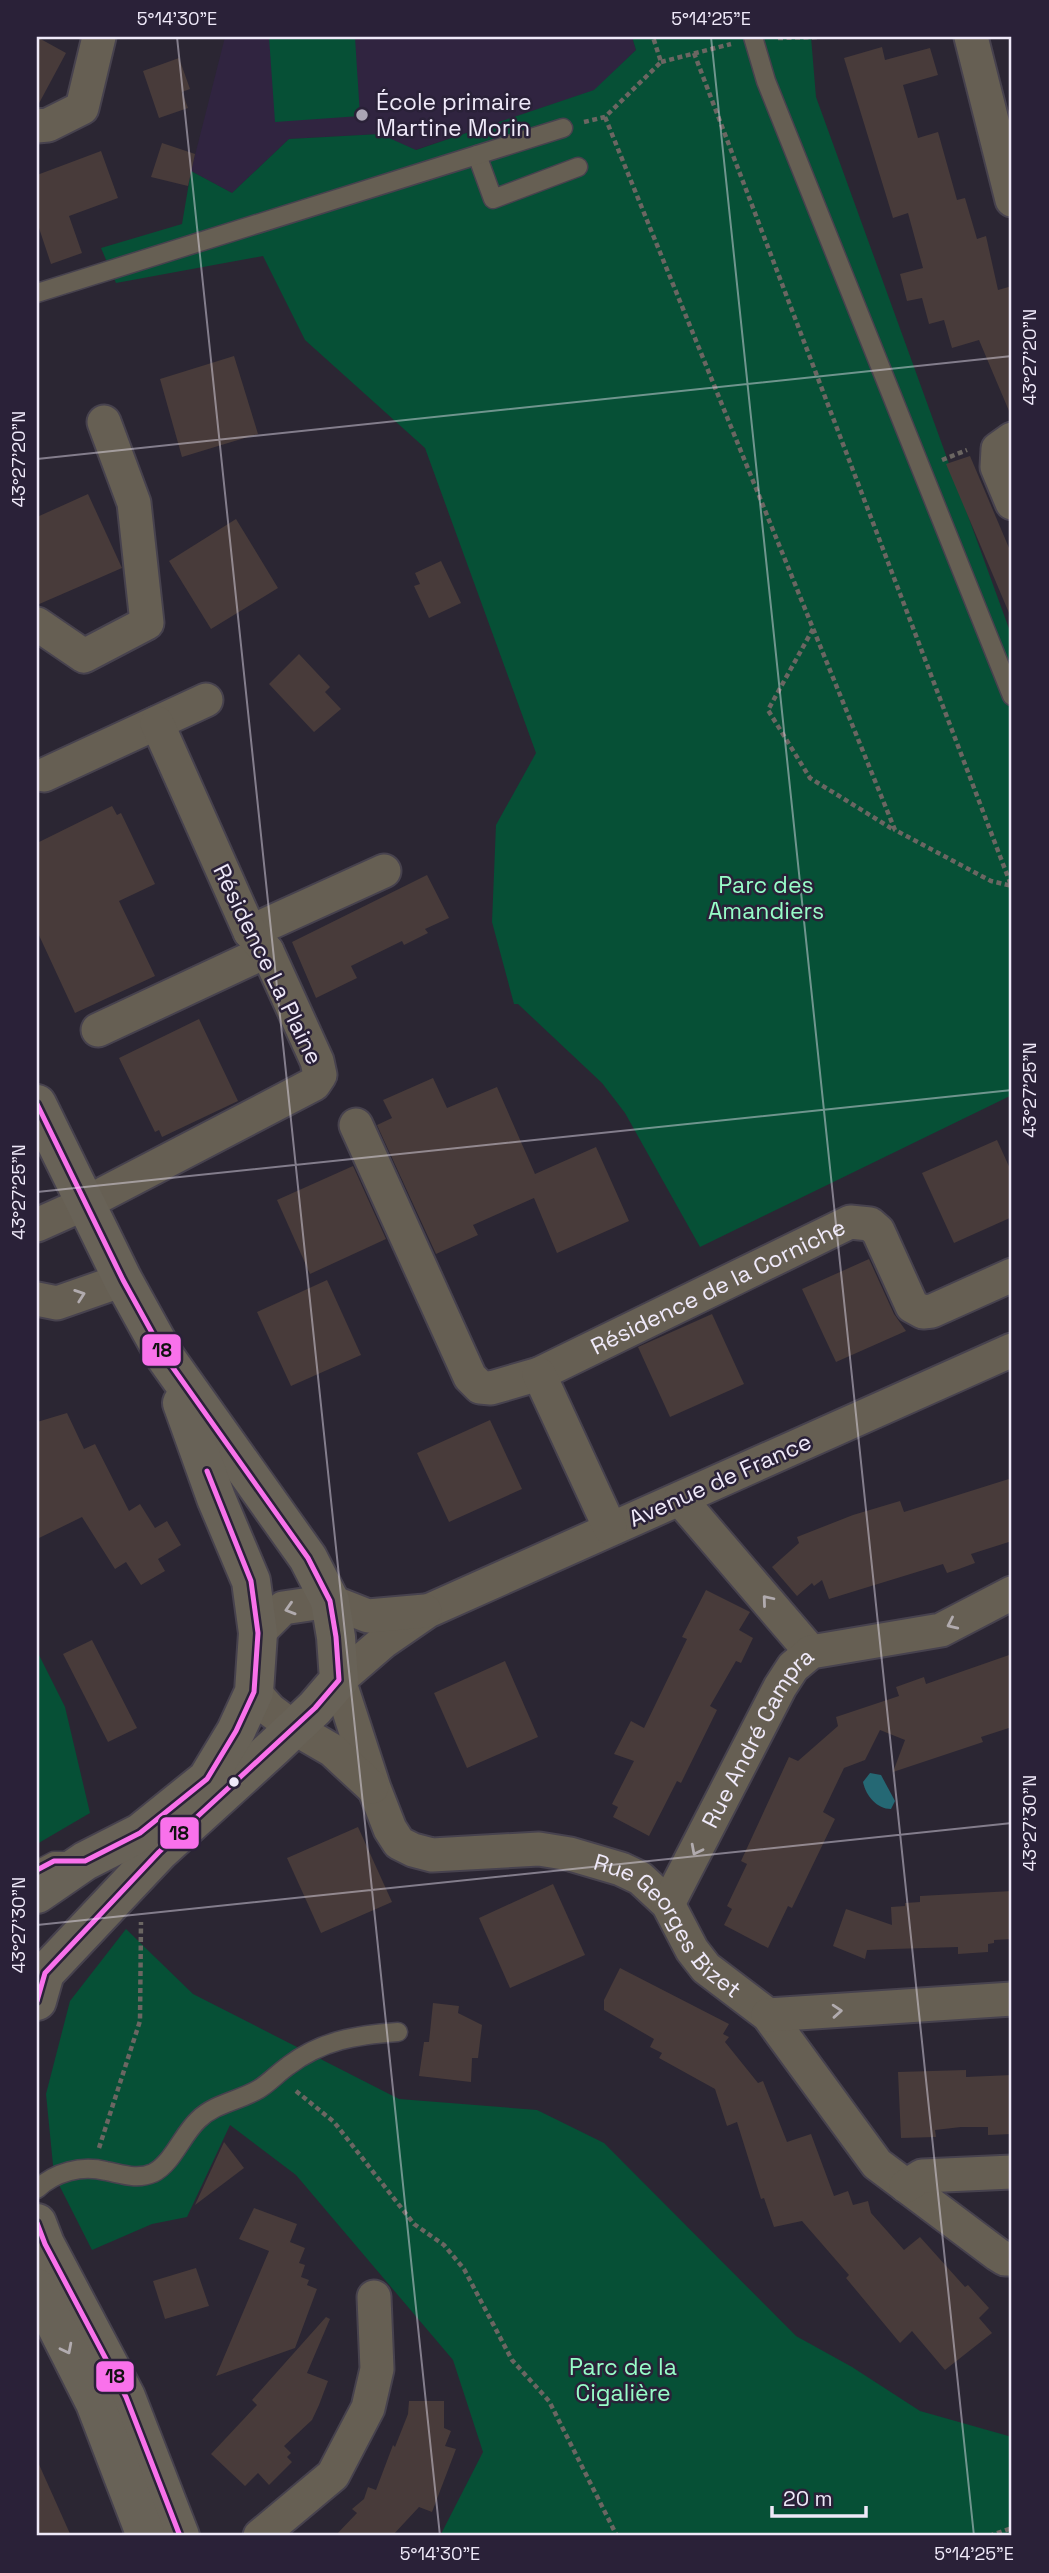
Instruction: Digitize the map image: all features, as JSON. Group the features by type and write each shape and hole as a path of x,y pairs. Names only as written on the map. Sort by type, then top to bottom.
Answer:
{"main road":[{"path":"37,1104 123,1280 166,1358 308,1558 330,1601 339,1680 294,1728 159,1852 102,1912 45,1973 37,2001"},
{"path":"37,1894 85,1861 140,1833 207,1779 236,1731 254,1692 258,1633 251,1581 216,1498 166,1358"},
{"path":"37,2223 45,2244 125,2397 180,2536"},
{"path":"37,2288 95,2403 146,2536"}],"street":[{"path":"37,126 47,125 82,108 99,37"},
{"path":"971,37 1012,200"},
{"path":"37,624 84,656 147,624 134,503 104,422"},
{"path":"1005,444 997,467 1012,503"},
{"path":"44,775 206,700"},
{"name":"Résidence La Plaine","path":"86,1203 314,1084 320,1074 317,1061 258,942 157,723"},
{"path":"98,1030 384,871"},
{"name":"Résidence de la Corniche","path":"356,1125 470,1377 480,1387 491,1388 539,1374 850,1222 870,1224 878,1231 912,1306 922,1312 932,1311 1012,1275"},
{"path":"37,1225 86,1203"},
{"path":"37,1299 57,1303 123,1280"},
{"name":"Avenue de France","path":"339,1680 383,1642 428,1611 1012,1350"},
{"path":"539,1374 610,1528"},
{"path":"680,1499 811,1652"},
{"name":"Rue André Campra","path":"668,1904 780,1687 793,1667 811,1652 941,1630 1012,1593"},
{"path":"258,1633 283,1608 330,1601"},
{"name":"Avenue de France","path":"330,1601 368,1616 428,1611"},
{"name":"Rue Georges Bizet","path":"339,1680 374,1788 390,1829 399,1843 432,1855 539,1849 570,1854 621,1868 640,1878 668,1904 692,1950 706,1968 768,2015 877,2164 997,2254 1005,2259 1012,2259"},
{"path":"254,1692 270,1710 294,1728 332,1750 374,1788"},
{"path":"768,2015 1012,1998"},
{"path":"906,2186 922,2176 1012,2172"},
{"path":"260,2536 333,2475 368,2408 377,2369 374,2297"}],"lane":[{"path":"753,37 766,81 1012,696"},
{"path":"37,293 563,128"},
{"path":"477,155 493,199 578,167"},
{"path":"37,1870 54,1861 85,1861"},
{"path":"37,2189 46,2180 69,2171 92,2168 130,2177 155,2172 197,2121 211,2109 259,2089 321,2044 358,2035 398,2032"}],"path":[{"path":"653,37 661,62"},
{"path":"563,128 605,117 661,62 753,37 819,37"},
{"path":"694,53 1012,886"},
{"path":"605,117 895,831"},
{"path":"922,468 977,446 1005,444"},
{"path":"813,629 768,710 810,778 895,831 991,881 1012,886"},
{"path":"92,2168 140,2021 141,1922 145,1914"},
{"path":"277,2075 334,2122 414,2224 444,2245 464,2269 512,2360 549,2401 617,2536"},
{"path":"989,2536 1012,2528"}],"shaded area":[{"name":"École primaire Martine Morin","path":"225,37 632,37 636,50 595,90 415,150 380,134 289,139 232,193 191,171"}],"green space":[{"path":"269,37 355,37 360,116 275,122"},
{"name":"Parc des Amandiers","path":"632,37 811,37 816,97 1012,637 1012,1095 700,1247 625,1113 602,1083 518,1004 514,1004 492,922 496,825 536,753 425,448 305,340 263,256 116,283 101,248 182,224 191,171 232,193 289,139 380,134 416,150 594,90 636,50"},
{"path":"37,1651 65,1707 90,1813 37,1844"},
{"name":"Parc de la Cigalière","path":"126,1929 193,1994 399,2099 537,2110 604,2143 796,2336 852,2367 920,2411 1012,2437 1012,2536 440,2536 483,2452 453,2360 296,2175 230,2125 187,2217 152,2224 92,2250 54,2175 46,2094 70,2001"}],"water":[{"path":"870,1773 881,1775 895,1801 891,1809 877,1804 867,1792 863,1782"}],"building":[{"path":"37,37 66,53 37,107"},
{"path":"882,47 885,60 930,48 938,75 903,85 918,138 938,132 957,200 965,198 977,239 986,236 998,290 1012,286 1012,418 979,340 952,348 944,320 929,324 922,298 907,301 900,274 923,268 908,213 893,218 844,58"},
{"path":"179,58 190,89 182,92 188,108 159,118 143,71"},
{"path":"162,143 195,154 188,186 151,177"},
{"path":"101,151 118,198 69,216 82,253 51,264 37,222 37,175"},
{"path":"234,356 258,434 182,457 160,379"},
{"path":"970,456 1012,555 1012,620 946,464"},
{"path":"88,494 122,568 37,605 37,517"},
{"path":"236,519 278,588 211,629 169,561"},
{"path":"441,561 461,603 429,618 414,586 420,584 415,573"},
{"path":"299,654 330,687 325,692 341,709 314,732 269,684"},
{"path":"112,806 117,815 121,813 155,884 119,901 155,976 75,1013 37,931 37,843"},
{"path":"427,875 449,918 425,929 428,933 404,945 402,941 351,966 357,978 316,998 292,942"},
{"path":"199,1019 238,1101 162,1137 159,1130 155,1132 119,1058"},
{"path":"433,1078 447,1108 497,1087 535,1174 596,1147 629,1221 557,1253 534,1198 473,1225 478,1235 436,1254 377,1125 392,1118 383,1100"},
{"path":"997,1140 1012,1173 1012,1217 954,1243 922,1173"},
{"path":"353,1166 386,1239 310,1274 277,1200"},
{"path":"869,1259 894,1314 906,1331 836,1362 802,1289"},
{"path":"327,1280 361,1355 291,1386 257,1312"},
{"path":"712,1314 744,1384 670,1417 638,1347"},
{"path":"67,1413 84,1449 95,1444 129,1511 140,1504 155,1528 167,1521 181,1545 158,1559 165,1571 141,1585 126,1562 115,1569 82,1517 37,1539 37,1422"},
{"path":"490,1420 522,1489 449,1522 417,1453"},
{"path":"1012,1478 1012,1541 971,1554 975,1563 959,1569 947,1573 943,1564 829,1599 822,1580 814,1586 812,1583 797,1596 772,1567 799,1543 797,1537 853,1515 900,1501 904,1512"},
{"path":"706,1590 750,1612 739,1630 753,1638 741,1663 736,1661 710,1706 717,1710 681,1783 677,1781 649,1836 613,1817 618,1807 612,1804 634,1761 614,1754 631,1721 644,1728 687,1639 682,1637"},
{"path":"92,1640 137,1728 108,1742 63,1654"},
{"path":"1012,1654 1012,1727 981,1737 983,1742 893,1772 905,1740 880,1730 865,1760 844,1768 823,1812 835,1819 792,1908 788,1906 768,1948 724,1925 732,1909 727,1906 747,1864 741,1861 789,1757 798,1761 838,1726 836,1717 899,1696 896,1687 924,1677 926,1684"},
{"path":"505,1661 538,1737 467,1768 434,1693"},
{"path":"358,1827 392,1902 321,1933 287,1858"},
{"path":"553,1884 585,1955 510,1988 479,1918"},
{"path":"1012,1891 1012,1939 994,1940 994,1943 988,1944 988,1952 958,1954 958,1947 867,1950 865,1959 833,1946 846,1909 892,1925 891,1907 920,1902 920,1896"},
{"path":"620,1968 729,2024 723,2034 729,2037 725,2042 758,2083 763,2081 787,2142 811,2134 834,2196 848,2191 853,2205 868,2201 871,2213 904,2250 920,2237 965,2287 968,2285 989,2308 979,2318 992,2333 945,2370 912,2331 900,2343 846,2278 849,2275 802,2221 774,2227 764,2198 761,2199 737,2122 727,2126 715,2089 659,2058 662,2053 650,2047 654,2039 604,2010 604,2000"},
{"path":"433,2003 459,2006 458,2013 482,2025 478,2058 472,2058 471,2082 419,2076 424,2042 429,2042"},
{"path":"966,2070 966,2077 1012,2075 1012,2134 988,2135 988,2127 961,2127 935,2130 936,2137 901,2138 898,2072"},
{"path":"224,2142 244,2168 195,2205"},
{"path":"254,2208 297,2224 290,2242 305,2248 299,2263 305,2265 301,2277 309,2280 307,2285 317,2289 295,2348 216,2376 269,2251 239,2239"},
{"path":"196,2268 209,2306 165,2319 153,2281"},
{"path":"326,2317 330,2319 307,2373 328,2381 312,2420 284,2446 291,2453 287,2457 292,2462 269,2485 258,2473 245,2486 211,2454 257,2405 252,2400"},
{"path":"409,2401 444,2401 444,2428 451,2431 445,2446 456,2449 432,2512 419,2507 392,2536 335,2536 357,2513 352,2509 364,2499 368,2487 376,2490 408,2414"},
{"path":"37,2460 71,2536 37,2536"}],"transit line":[{"name":"18","path":"37,1104 123,1280 166,1358 308,1558 330,1601 339,1680 315,1708 159,1852 45,1973 37,2001"},
{"name":"18","path":"37,1870 54,1861 85,1861 140,1833 207,1779 236,1731 254,1692 258,1633 251,1581 207,1471"},
{"name":"18","path":"37,2223 45,2244 126,2397 180,2536"}],"place":[{"name":"École primaire Martine Morin","path":"362,115"}]}
